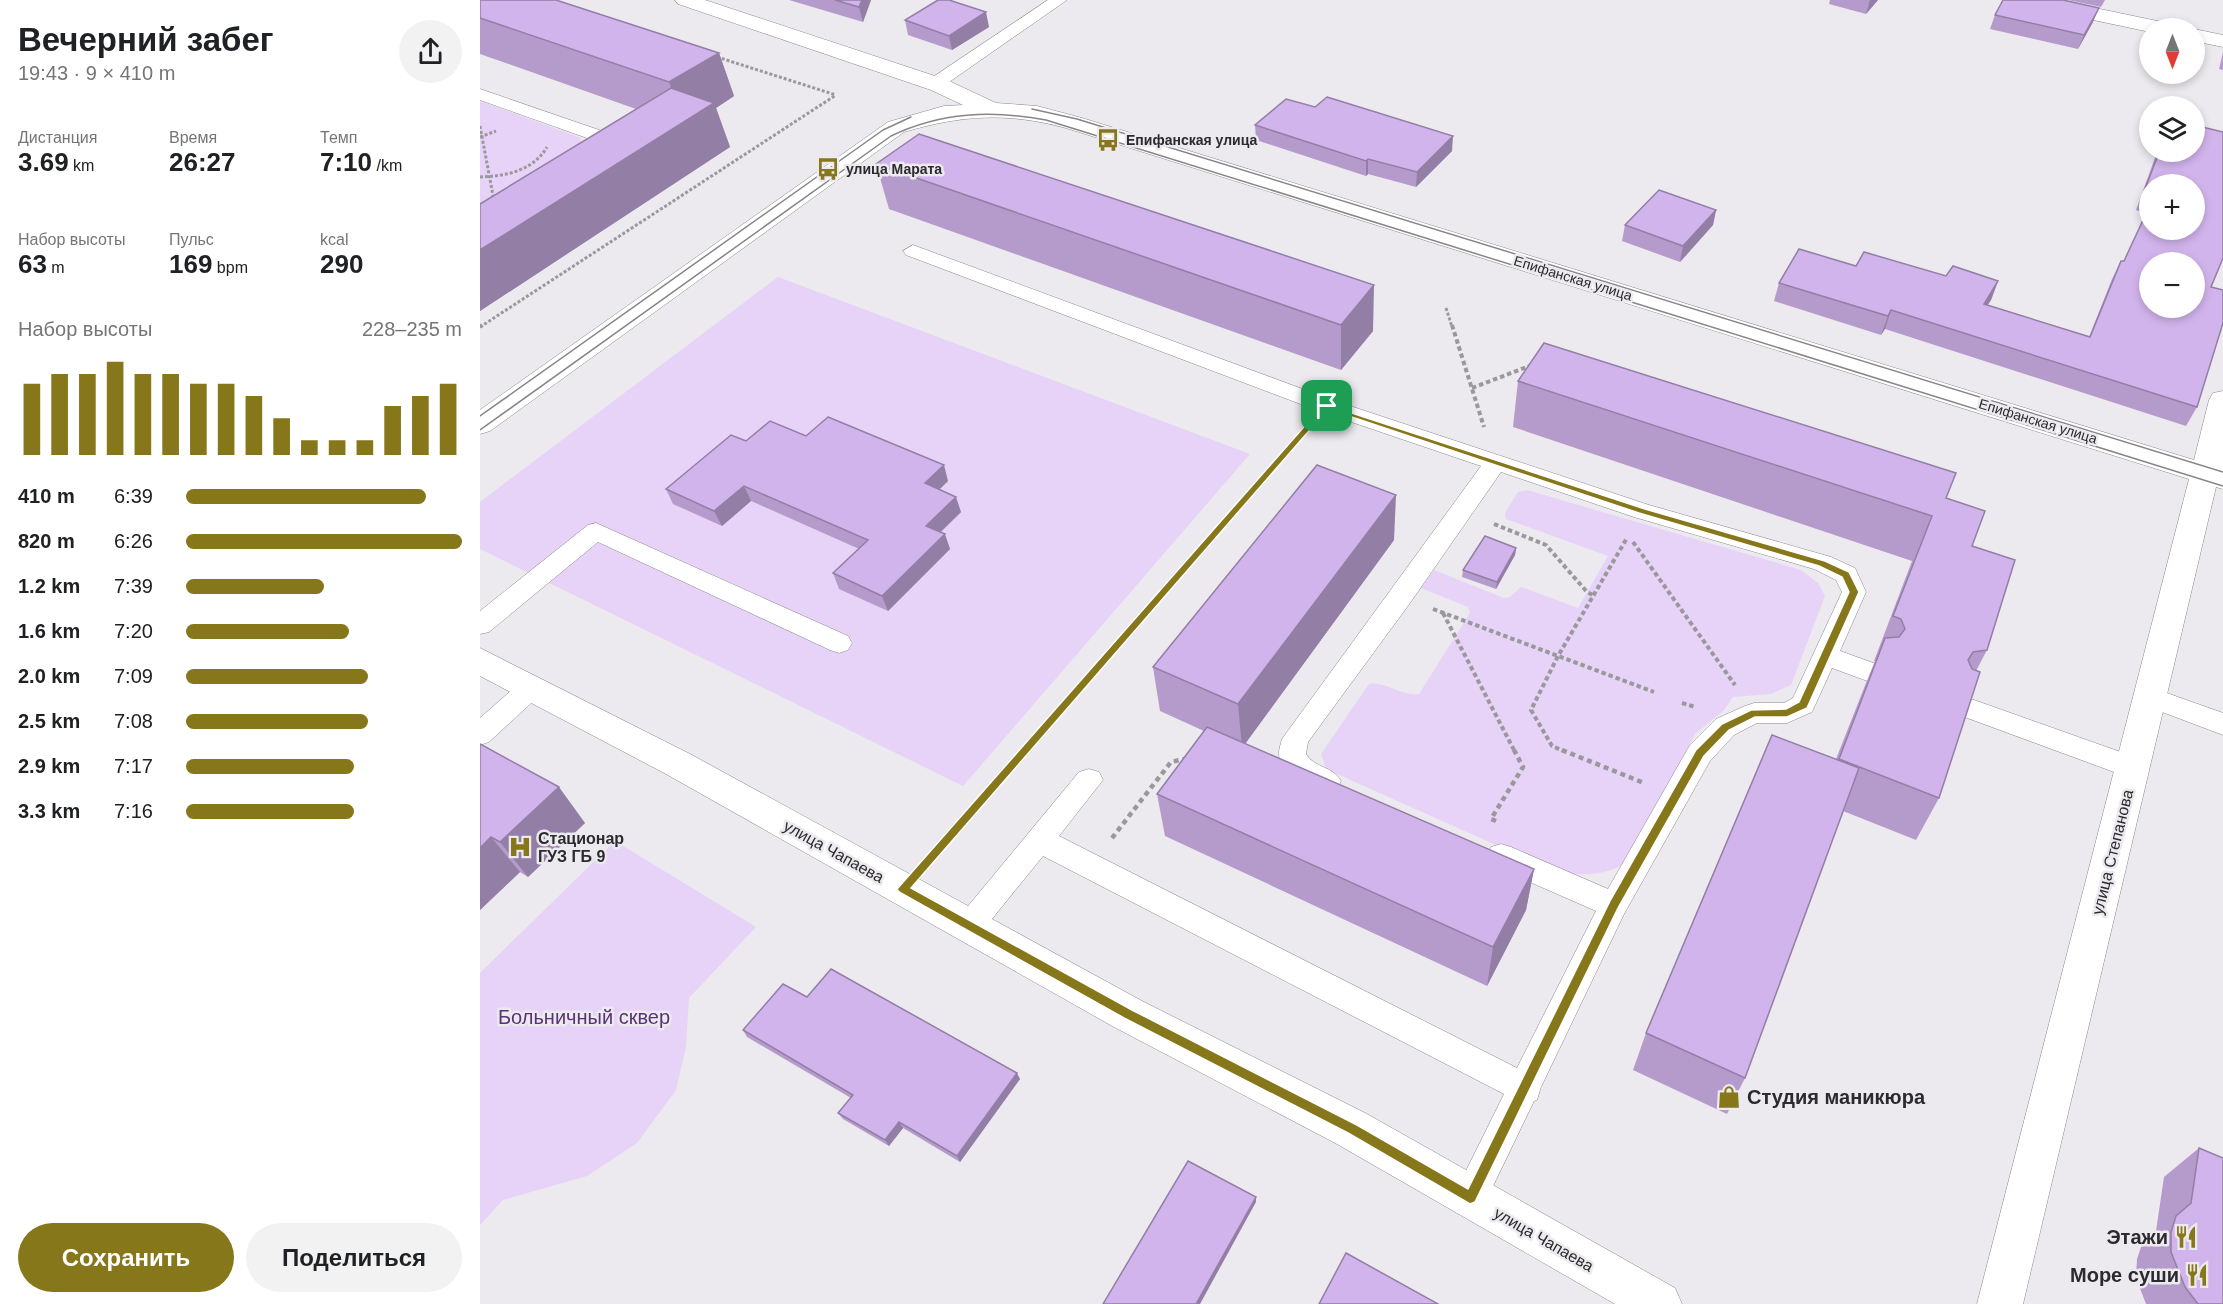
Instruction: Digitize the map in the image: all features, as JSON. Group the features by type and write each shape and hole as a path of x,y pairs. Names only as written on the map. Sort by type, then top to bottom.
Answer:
{"street":[{"name":"Епифанская улица","path":"685,0 936,83 991,109 1037,113 1074,123 2215,476"},
{"path":"2027,0 2139,23"},
{"path":"2205,37 2223,41"},
{"path":"480,424 896,126 944,112 991,109"},
{"name":"улица Степанова","path":"2000,1304 2150,697 2215,476 2223,400"},
{"name":"улица Чапаева","path":"480,661 903,889 1128,1014 1352,1129 1659,1304"}],"lane":[{"path":"936,83 1059,0"},
{"path":"480,94 596,135 597,144 591,154 562,172"},
{"path":"913,251 1327,406 1642,511 1822,563 1846,574 1854,592 1803,705 1787,713 1754,713 1725,727 1700,753 1614,905 1526,1089 1470,1197"},
{"path":"1354,793 1300,769 1292,755 1295,739 1401,597 1496,462"},
{"path":"480,625 596,531 839,643"},
{"path":"1827,656 1870,672"},
{"path":"480,734 532,687"},
{"path":"2150,697 2223,724"},
{"path":"1960,705 2133,768"},
{"path":"969,926 1089,780"},
{"path":"1039,840 1526,1089"},
{"path":"1475,845 1614,905"}],"path":[{"path":"480,327 836,95 713,56"},
{"path":"480,123 494,204"},
{"path":"480,177 519,170 534,163 545,153 548,144"},
{"path":"1446,308 1496,462"},
{"path":"1472,388 1539,362"},
{"path":"903,889 1327,406"},
{"path":"1461,511 1546,545 1587,592 1593,595"},
{"path":"1677,795 1552,746 1531,710 1557,656 1628,535 1754,713"},
{"path":"1401,597 1654,692"},
{"path":"1443,613 1523,767 1491,819 1501,823"},
{"path":"1090,866 1171,762 1191,758"},
{"path":"1640,792 1645,783"}],"green space":[{"path":"480,101 579,137 584,145 480,213"},
{"path":"778,277 1250,454 963,786 480,549 480,502","holes":["776,437 812,452 949,550 874,556 751,501 722,526"]},
{"path":"1527,490 1801,570 1818,583 1825,596 1791,685 1771,694 1733,697 1724,710 1695,734 1630,861 1612,870 1594,874 1556,872 1326,769 1321,754 1369,684 1419,694 1470,613 1468,607 1421,588 1434,570 1504,598 1510,597 1521,587 1578,608 1608,556 1506,519 1505,513 1518,492"},
{"name":"Больничный сквер","path":"615,841 756,927 689,998 686,1047 676,1090 637,1143 587,1176 503,1200 480,1225 480,973"}],"building":[{"path":"480,0 556,0 719,53 669,82 480,18"},
{"path":"835,0 862,0 859,7"},
{"path":"938,0 949,0 986,12 949,36 905,20"},
{"path":"2003,0 2063,0 2099,8 2084,35 1995,15"},
{"path":"671,88 714,103 480,250 480,204"},
{"path":"1327,97 1453,136 1417,172 1368,159 1366,161 1255,125 1286,99 1315,107"},
{"path":"2205,128 2223,132 2223,258 2211,287 2223,290 2223,323 2197,407 1891,310 1888,316 1779,283 1799,249 1856,266 1864,252 1946,276 1953,266 1998,281 1984,304 2090,337 2121,261 2124,261 2139,229 2139,240 2205,240 2205,174 2151,174 2155,162 2205,162"},
{"path":"919,134 1374,285 1341,325 876,164"},
{"path":"1659,190 1716,210 1683,246 1625,225"},
{"path":"1544,343 1956,473 1946,498 1985,511 1972,546 2015,560 1987,650 1973,652 1968,660 1972,669 1980,672 1939,798 1839,759 1885,638 1899,637 1905,629 1901,619 1893,616 1932,516 1518,381"},
{"path":"828,417 944,465 925,483 956,497 926,526 945,534 882,596 833,573 868,540 744,486 714,511 666,489 731,435 746,441 770,421 806,436"},
{"path":"1317,465 1396,495 1238,704 1153,667"},
{"path":"1485,536 1516,548 1497,582 1463,570"},
{"path":"1207,727 1534,869 1493,947 1157,794"},
{"path":"1772,735 1859,768 1745,1078 1646,1033"},
{"path":"480,744 559,787 500,842 491,837 480,848"},
{"path":"831,969 1017,1073 957,1156 899,1122 885,1140 838,1113 853,1095 743,1030 783,984 807,997"},
{"path":"2199,1148 2223,1158 2223,1304 2198,1304 2185,1287 2171,1252 2171,1232 2176,1216 2191,1203"},
{"path":"1188,1161 1256,1197 1196,1304 1103,1304"},
{"path":"1346,1253 1438,1304 1319,1304"}],"tram line":[{"path":"1032,109 1077,119 2223,472"},
{"path":"480,430 891,136 929,122 986,114 1046,120 2223,486"},
{"path":"480,416 883,130 911,117"}],"place":[{"name":"Епифанская улица","path":"1108,140"},
{"name":"улица Марата","path":"828,169"},
{"name":"Стационар ГУЗ ГБ 9","path":"520,847"},
{"name":"Студия маникюра","path":"1729,1097"},
{"name":"Этажи","path":"2186,1237"},
{"name":"Море суши","path":"2197,1275"}],"route":[{"path":"1327,406 1642,511 1822,563 1846,574 1854,592 1803,705 1787,713 1754,713 1725,727 1700,753 1614,905 1526,1089 1470,1197 1352,1129 1128,1014 903,889 1327,406"}]}
